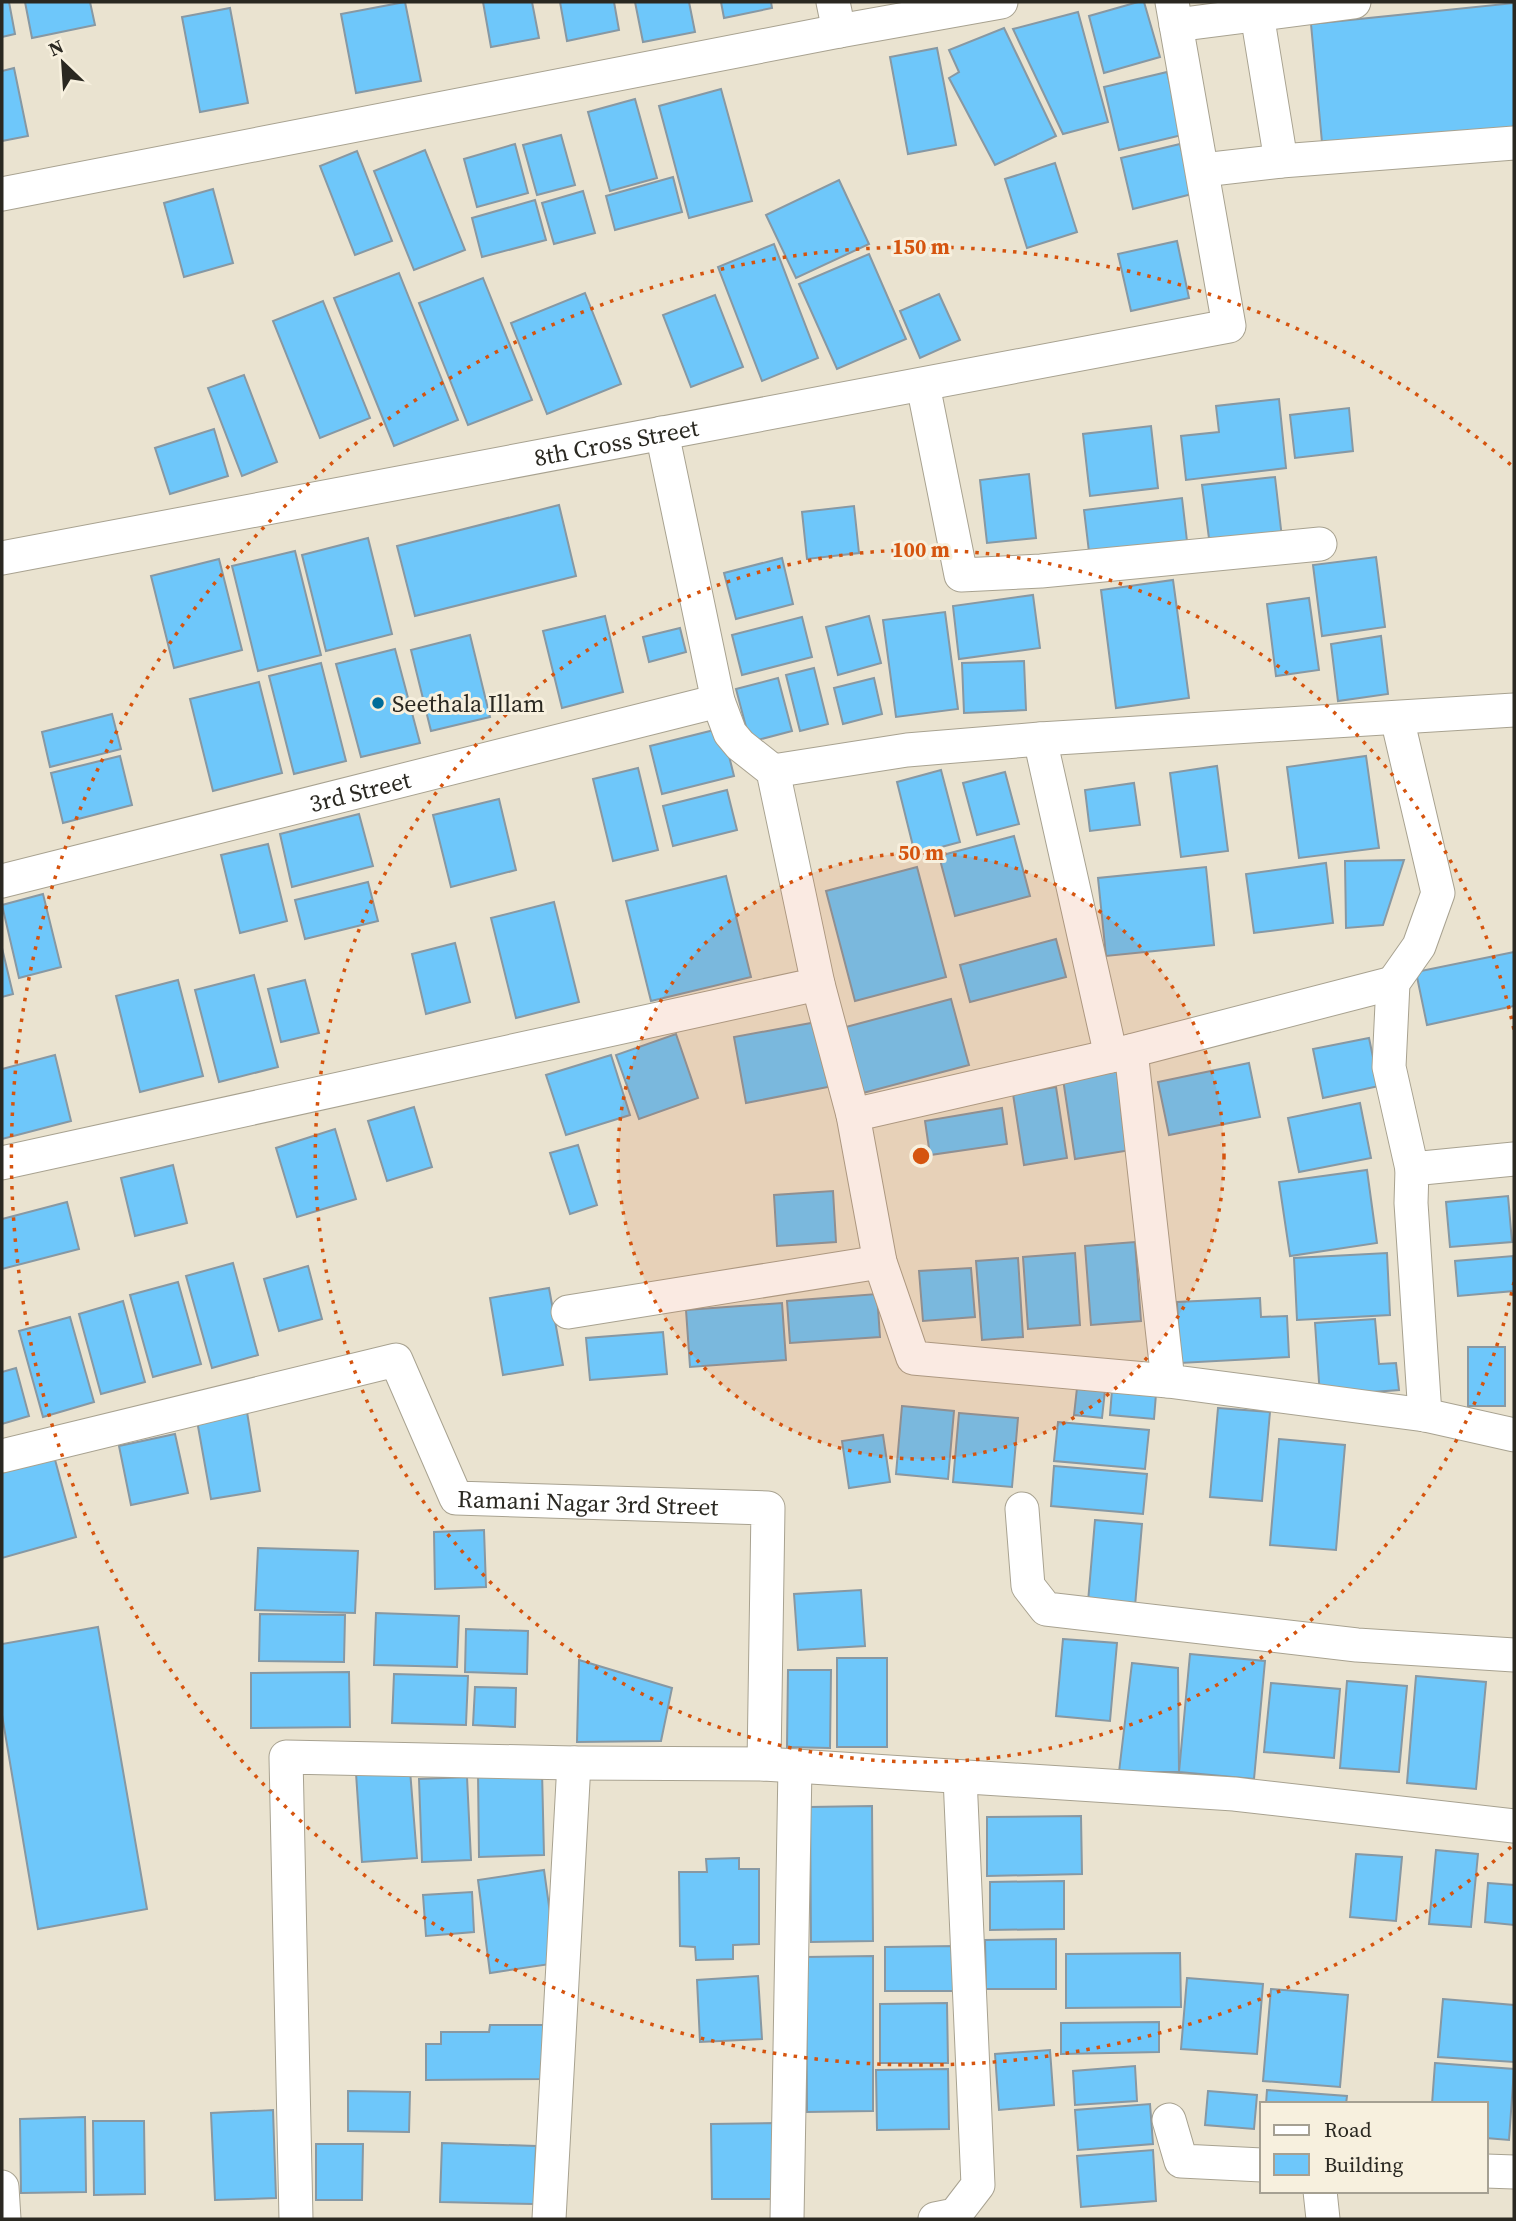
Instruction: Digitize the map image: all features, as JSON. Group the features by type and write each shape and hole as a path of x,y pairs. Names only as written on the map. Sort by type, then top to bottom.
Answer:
{"street":[{"path":"2,194 836,16 1001,2"},
{"path":"1354,2 1214,19 1174,13 1203,170 1245,164 1514,143"},
{"path":"1257,14 1281,161"},
{"name":"8th Cross Street","path":"2,558 1229,326 1203,170"},
{"path":"923,385 961,575 1041,571 1320,544"},
{"path":"662,433 718,701 730,733 740,746 773,771 818,984 853,1115 880,1262 913,1357 1168,1381 1425,1415 1514,1435"},
{"name":"3rd Street","path":"2,881 718,701"},
{"path":"773,771 906,750 1040,739 1514,710"},
{"path":"1397,718 1438,893 1419,946 1393,983 1389,1067 1412,1169 1411,1203 1425,1415"},
{"path":"1040,739 1121,1053 1168,1381"},
{"path":"853,1115 1121,1053 1393,983"},
{"path":"2,1163 818,984"},
{"path":"1412,1169 1514,1159"},
{"path":"568,1312 880,1262"},
{"name":"Ramani Nagar 3rd Street","path":"2,1456 396,1360 456,1498 768,1508 779,1765"},
{"path":"1022,1509 1028,1586 1046,1609 1357,1645 1514,1655"},
{"path":"296,2219 286,1756 779,1765 1234,1794 1514,1826"},
{"path":"549,2219 574,1763"},
{"path":"779,1765 787,2219"},
{"path":"935,2219 955,2215 978,2185 960,1777"},
{"path":"1169,2120 1181,2161 1260,2165"},
{"path":"1488,2171 1514,2172"},
{"path":"2,2187 4,2219"},
{"path":"1321,2193 1323,2219"}],"building":[{"path":"2,2 9,2 15,34 2,37"},
{"path":"25,2 90,2 95,25 32,38"},
{"path":"405,2 421,81 356,93 341,14"},
{"path":"483,2 532,2 539,38 491,47"},
{"path":"560,2 614,2 619,30 567,41"},
{"path":"635,2 689,2 695,32 643,42"},
{"path":"721,2 771,2 772,8 724,18"},
{"path":"1144,2 1160,57 1104,73 1089,16"},
{"path":"1514,3 1514,134 1323,153 1311,24"},
{"path":"230,8 248,103 200,112 182,17"},
{"path":"1078,12 1108,122 1063,134 1013,29"},
{"path":"1004,28 1056,136 995,165 949,78 959,72 949,50"},
{"path":"937,48 956,145 908,154 890,57"},
{"path":"14,68 28,136 2,141 2,71"},
{"path":"1167,72 1182,135 1119,150 1104,87"},
{"path":"721,89 752,201 689,218 659,106"},
{"path":"635,99 657,178 610,191 588,112"},
{"path":"561,135 575,185 537,195 523,145"},
{"path":"515,144 528,193 477,207 464,159"},
{"path":"1180,144 1192,194 1133,209 1121,158"},
{"path":"425,150 465,250 414,270 374,171"},
{"path":"357,151 392,241 355,255 320,166"},
{"path":"1055,163 1077,232 1027,248 1005,179"},
{"path":"673,177 682,212 615,230 606,196"},
{"path":"839,180 869,244 796,278 766,215"},
{"path":"213,189 233,263 184,277 164,203"},
{"path":"583,191 595,233 554,244 542,203"},
{"path":"535,200 546,240 482,257 472,218"},
{"path":"1177,241 1189,298 1131,311 1118,254"},
{"path":"774,244 818,358 762,381 718,267"},
{"path":"869,254 906,339 837,369 799,284"},
{"path":"399,273 458,420 394,446 334,298"},
{"path":"483,278 532,400 468,425 419,303"},
{"path":"585,293 621,384 547,414 511,323"},
{"path":"939,294 960,340 920,358 900,311"},
{"path":"715,295 743,367 691,387 663,315"},
{"path":"323,301 370,418 320,438 273,321"},
{"path":"244,375 277,462 242,476 208,388"},
{"path":"1279,399 1286,468 1186,480 1181,436 1219,432 1216,406"},
{"path":"1349,408 1353,451 1295,458 1290,415"},
{"path":"1151,426 1158,488 1090,496 1083,434"},
{"path":"214,429 228,476 170,494 155,448"},
{"path":"1029,474 1036,538 987,543 980,480"},
{"path":"1275,477 1282,538 1210,546 1202,485"},
{"path":"1182,498 1187,541 1089,552 1084,510"},
{"path":"559,505 576,576 415,616 397,546"},
{"path":"854,506 859,553 807,559 802,512"},
{"path":"368,538 392,634 326,651 302,555"},
{"path":"295,551 321,655 258,671 232,566"},
{"path":"1376,557 1385,627 1322,636 1313,565"},
{"path":"782,558 793,604 736,619 724,573"},
{"path":"219,559 242,650 174,668 151,576"},
{"path":"1173,580 1189,698 1116,708 1101,590"},
{"path":"1033,595 1040,648 959,659 953,606"},
{"path":"1309,598 1319,670 1276,676 1267,604"},
{"path":"945,612 958,709 896,717 883,620"},
{"path":"605,616 623,692 562,708 543,631"},
{"path":"869,616 881,663 838,675 826,627"},
{"path":"802,617 812,657 742,675 732,635"},
{"path":"680,628 686,652 649,662 643,637"},
{"path":"470,635 490,717 431,731 411,650"},
{"path":"1381,636 1388,694 1338,701 1331,644"},
{"name":"Seethala Illam","path":"395,649 420,743 361,757 336,664"},
{"path":"1024,661 1026,710 964,713 962,663"},
{"path":"321,663 346,761 294,774 269,676"},
{"path":"814,668 828,724 800,731 786,675"},
{"path":"778,678 792,731 750,742 736,689"},
{"path":"874,678 882,714 843,724 834,688"},
{"path":"259,682 282,773 213,791 190,699"},
{"path":"112,714 121,749 50,767 42,732"},
{"path":"722,728 734,776 662,794 650,746"},
{"path":"120,756 132,805 63,823 51,773"},
{"path":"1366,756 1379,848 1299,858 1287,767"},
{"path":"1217,766 1228,851 1181,857 1170,773"},
{"path":"638,768 658,850 613,861 593,779"},
{"path":"941,770 960,842 915,854 897,782"},
{"path":"1005,772 1019,824 977,835 963,783"},
{"path":"1134,783 1140,825 1090,831 1085,790"},
{"path":"727,790 737,830 673,846 663,806"},
{"path":"499,799 516,870 451,887 433,815"},
{"path":"359,814 373,866 292,887 280,834"},
{"path":"1014,836 1030,896 955,916 939,856"},
{"path":"268,844 287,921 240,933 221,855"},
{"path":"1404,860 1383,925 1346,928 1345,861"},
{"path":"1326,863 1333,923 1254,933 1246,874"},
{"path":"917,867 946,977 855,1001 826,891"},
{"path":"1206,867 1214,945 1106,956 1098,878"},
{"path":"726,876 751,977 651,1001 626,901"},
{"path":"368,882 378,921 305,939 295,900"},
{"path":"43,894 61,967 19,978 2,905"},
{"path":"554,902 579,1002 516,1018 491,918"},
{"path":"1056,939 1066,977 970,1002 960,965"},
{"path":"455,943 470,1002 426,1014 412,954"},
{"path":"2,948 13,994 2,997"},
{"path":"1514,952 1514,1006 1427,1025 1416,972"},
{"path":"254,975 278,1067 219,1082 195,990"},
{"path":"178,980 203,1076 140,1092 116,996"},
{"path":"305,980 319,1033 281,1042 268,989"},
{"path":"951,999 969,1065 863,1093 846,1027"},
{"path":"822,1021 833,1086 746,1103 734,1037"},
{"path":"676,1034 698,1098 639,1119 616,1055"},
{"path":"1369,1038 1379,1086 1323,1098 1313,1049"},
{"path":"55,1055 71,1121 2,1139 2,1069"},
{"path":"611,1055 630,1115 566,1135 546,1075"},
{"path":"1249,1063 1260,1117 1169,1135 1158,1082"},
{"path":"1118,1070 1131,1150 1075,1159 1063,1079"},
{"path":"1056,1087 1067,1158 1024,1165 1013,1094"},
{"path":"1360,1103 1371,1158 1299,1172 1288,1118"},
{"path":"414,1107 432,1167 387,1181 368,1121"},
{"path":"1002,1108 1007,1144 930,1155 925,1121"},
{"path":"335,1129 356,1199 297,1217 276,1148"},
{"path":"578,1145 597,1205 570,1214 550,1153"},
{"path":"173,1165 187,1223 135,1236 121,1178"},
{"path":"1367,1170 1377,1243 1290,1256 1279,1182"},
{"path":"833,1191 836,1242 777,1246 774,1195"},
{"path":"1508,1196 1512,1242 1450,1247 1446,1202"},
{"path":"67,1202 79,1249 2,1269 2,1219"},
{"path":"1135,1242 1141,1321 1091,1325 1085,1246"},
{"path":"1075,1253 1080,1325 1028,1329 1023,1257"},
{"path":"1387,1253 1390,1315 1297,1320 1294,1258"},
{"path":"1513,1256 1514,1291 1458,1296 1455,1261"},
{"path":"1018,1258 1023,1337 982,1340 976,1261"},
{"path":"233,1263 258,1355 212,1368 186,1276"},
{"path":"308,1266 322,1319 279,1331 264,1279"},
{"path":"971,1268 975,1317 923,1321 919,1271"},
{"path":"178,1282 201,1364 153,1377 130,1295"},
{"path":"549,1288 563,1365 503,1375 490,1298"},
{"path":"877,1294 880,1337 790,1343 787,1301"},
{"path":"1260,1298 1261,1317 1287,1316 1289,1357 1180,1363 1177,1302"},
{"path":"123,1301 145,1382 101,1394 79,1314"},
{"path":"782,1303 786,1360 690,1367 686,1310"},
{"path":"70,1317 94,1402 43,1417 19,1331"},
{"path":"1375,1319 1379,1364 1396,1363 1399,1390 1320,1396 1315,1323"},
{"path":"663,1332 667,1374 590,1380 586,1338"},
{"path":"1468,1347 1505,1347 1505,1406 1468,1406"},
{"path":"16,1368 29,1416 2,1424 2,1372"},
{"path":"1078,1379 1106,1381 1102,1418 1074,1415"},
{"path":"1112,1390 1156,1394 1154,1419 1110,1415"},
{"path":"246,1406 260,1491 211,1499 196,1415"},
{"path":"902,1406 954,1411 948,1479 896,1474"},
{"path":"1218,1408 1270,1412 1262,1501 1210,1497"},
{"path":"959,1413 1018,1418 1012,1487 953,1482"},
{"path":"1058,1422 1149,1430 1145,1469 1054,1461"},
{"path":"175,1434 188,1493 131,1505 119,1446"},
{"path":"883,1435 890,1482 849,1488 842,1441"},
{"path":"1279,1439 1345,1445 1336,1550 1270,1545"},
{"path":"54,1456 76,1537 2,1558 2,1470"},
{"path":"1054,1466 1147,1474 1143,1514 1051,1506"},
{"path":"1095,1520 1142,1524 1135,1606 1088,1602"},
{"path":"484,1530 486,1587 435,1589 434,1532"},
{"path":"258,1548 358,1551 355,1613 255,1610"},
{"path":"861,1590 865,1646 798,1650 794,1594"},
{"path":"376,1613 459,1616 457,1667 374,1665"},
{"path":"260,1614 345,1615 344,1662 259,1661"},
{"path":"98,1627 147,1909 38,1929 2,1715 2,1644"},
{"path":"466,1629 528,1631 527,1674 465,1672"},
{"path":"1063,1639 1117,1643 1110,1721 1056,1716"},
{"path":"1190,1654 1265,1661 1254,1779 1179,1772"},
{"path":"837,1658 887,1658 887,1747 837,1747"},
{"path":"579,1660 672,1688 661,1741 577,1742"},
{"path":"1132,1663 1178,1668 1179,1772 1119,1772"},
{"path":"788,1670 831,1670 830,1748 787,1747"},
{"path":"349,1672 350,1727 251,1728 251,1673"},
{"path":"394,1674 468,1676 466,1725 392,1723"},
{"path":"1416,1676 1486,1682 1476,1789 1407,1783"},
{"path":"1347,1681 1407,1686 1399,1772 1340,1768"},
{"path":"1271,1683 1340,1689 1334,1758 1264,1752"},
{"path":"475,1687 516,1688 515,1727 473,1725"},
{"path":"410,1770 417,1858 362,1862 356,1773"},
{"path":"542,1771 544,1855 479,1857 478,1773"},
{"path":"467,1777 471,1860 422,1862 419,1779"},
{"path":"872,1806 873,1941 811,1942 810,1807"},
{"path":"1081,1816 1082,1874 987,1876 987,1817"},
{"path":"1436,1850 1478,1854 1471,1927 1429,1924"},
{"path":"1356,1854 1402,1857 1396,1921 1350,1917"},
{"path":"739,1858 739,1869 759,1869 759,1944 733,1945 733,1959 696,1960 695,1947 680,1946 679,1872 707,1872 706,1859"},
{"path":"544,1870 557,1963 490,1973 478,1880"},
{"path":"1064,1881 1064,1929 990,1930 990,1882"},
{"path":"1488,1883 1514,1885 1514,1925 1485,1922"},
{"path":"472,1892 474,1932 426,1936 423,1895"},
{"path":"1056,1939 1056,1989 986,1989 985,1940"},
{"path":"955,1946 955,1991 885,1991 885,1947"},
{"path":"1180,1953 1181,2007 1066,2008 1066,1954"},
{"path":"873,1956 873,2111 807,2112 806,1957"},
{"path":"758,1976 762,2039 700,2042 697,1980"},
{"path":"1187,1978 1263,1984 1257,2054 1181,2049"},
{"path":"1271,1989 1348,1995 1340,2087 1263,2081"},
{"path":"1443,1999 1514,2005 1514,2062 1438,2057"},
{"path":"947,2003 948,2063 880,2063 880,2004"},
{"path":"1159,2022 1159,2052 1061,2054 1061,2023"},
{"path":"490,2025 546,2025 545,2079 426,2080 426,2044 441,2044 441,2032 489,2032"},
{"path":"1050,2050 1054,2105 999,2110 995,2054"},
{"path":"1435,2063 1514,2069 1509,2140 1488,2138 1488,2102 1432,2102"},
{"path":"1135,2066 1137,2101 1075,2105 1073,2071"},
{"path":"948,2069 949,2129 877,2130 876,2070"},
{"path":"1267,2090 1347,2096 1346,2102 1266,2102"},
{"path":"348,2091 410,2092 409,2132 348,2131"},
{"path":"1208,2091 1257,2095 1254,2129 1205,2125"},
{"path":"1150,2104 1153,2144 1078,2150 1075,2110"},
{"path":"273,2110 276,2198 215,2200 211,2113"},
{"path":"85,2117 86,2192 21,2193 20,2119"},
{"path":"93,2121 144,2121 145,2194 94,2195"},
{"path":"775,2123 775,2199 712,2199 711,2124"},
{"path":"442,2143 536,2146 534,2204 440,2202"},
{"path":"316,2144 363,2144 362,2200 316,2200"},
{"path":"1153,2150 1156,2201 1081,2207 1077,2156"}],"place":[{"name":"Seethala Illam","path":"378,703"}]}
